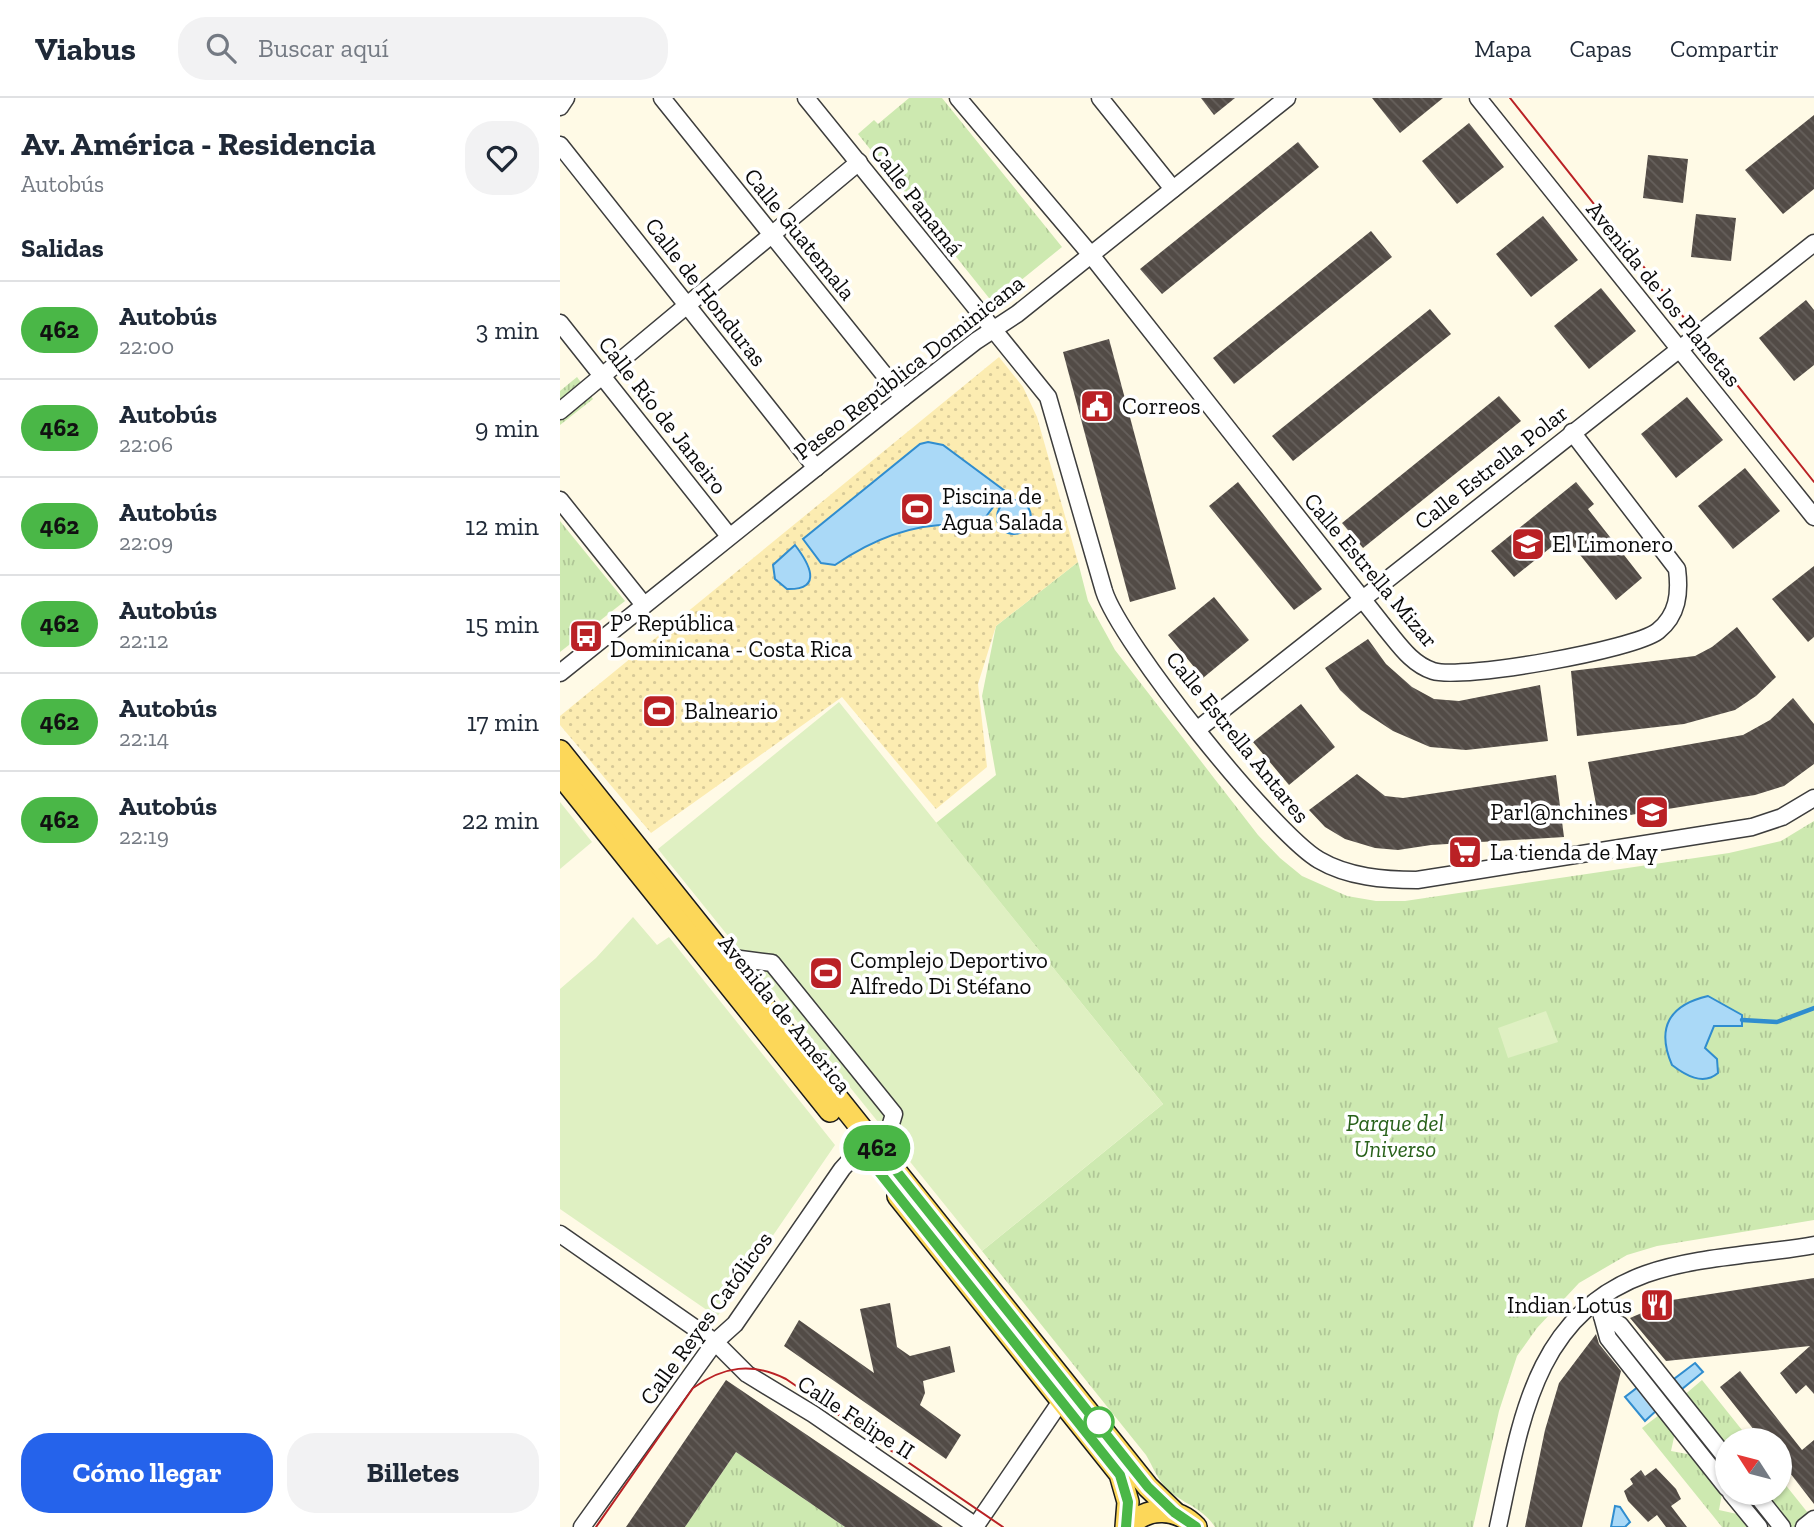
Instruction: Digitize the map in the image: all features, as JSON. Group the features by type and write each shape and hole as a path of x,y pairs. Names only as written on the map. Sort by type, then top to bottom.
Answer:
{"main road":[{"name":"Avenida de América","path":"560,751 725,957 1124,1482 1128,1502 1128,1527"},
{"name":"Avenida de América","path":"560,774 871,1147 1148,1487 1174,1512 1196,1527"},
{"name":"Avenida de América","path":"1128,1527 1147,1514 1174,1512"}],"street":[{"path":"560,107 566,98"},
{"name":"Calle Guatemala","path":"662,98 903,398"},
{"name":"Calle Panamá","path":"806,98 992,331"},
{"name":"Calle Estrella Mizar","path":"958,98 1090,255 1411,660 1436,672 1456,674 1535,663 1636,643 1656,633 1668,622 1677,604 1680,590 1677,569 1572,432"},
{"path":"1100,98 1173,189"},
{"name":"Avenida de los Planetas","path":"1478,98 1814,517"},
{"name":"Paseo República Dominicana","path":"560,673 729,536 1090,255 1282,100"},
{"name":"Calle de Honduras","path":"560,145 816,468"},
{"path":"560,411 859,162"},
{"name":"Calle Estrella Polar","path":"1198,729 1814,243"},
{"name":"Calle Río de Janeiro","path":"560,323 729,536"},
{"name":"Calle Estrella Antares","path":"992,331 1029,371 1048,397 1107,602 1130,640 1198,729 1296,842 1321,861 1382,880 1417,880 1551,861 1752,827 1782,817 1814,798"},
{"path":"560,500 645,605"},
{"name":"Avenida de América","path":"725,957 772,963 894,1114 871,1147"},
{"name":"Calle Reyes Católicos","path":"582,1527 715,1342 735,1324 842,1169 871,1147"},
{"name":"Calle Felipe II","path":"560,1234 715,1342 747,1374 813,1414 975,1526"},
{"path":"1498,1527 1531,1389 1553,1347 1571,1324 1611,1292 1645,1274 1814,1245"},
{"path":"1715,1444 1620,1325 1602,1316 1608,1338 1715,1473"},
{"path":"975,1526 1061,1401"},
{"path":"1741,1505 1759,1527"},
{"path":"1765,1505 1782,1527"},
{"path":"1804,1527 1814,1519"}],"green space":[{"path":"909,98 942,98 1062,247 993,303 858,134 874,120 878,124"},
{"path":"577,377 593,399 560,425 560,391"},
{"path":"560,521 625,601 560,652"},
{"name":"Parque del Universo","path":"1078,562 1088,601 1115,650 1258,835 1302,876 1347,896 1376,901 1405,901 1729,853 1781,841 1814,821 1814,1220 1657,1246 1627,1255 1579,1283 1537,1328 1517,1356 1499,1411 1473,1527 1215,1527 1198,1510 1164,1485 1146,1455 982,1251 1163,1104 936,823 996,775 982,696 996,626"},
{"path":"839,702 1163,1104 982,1251 658,849"},
{"path":"560,802 592,842 560,869"},
{"path":"633,917 657,945 669,937 835,1145 717,1317 560,1209 560,989 596,958"},
{"path":"1546,1011 1558,1042 1508,1058 1498,1028"},
{"path":"1702,1380 1740,1428 1715,1428 1715,1435 1682,1397"},
{"path":"1663,1412 1676,1428 1671,1451 1698,1456 1715,1478 1715,1505 1720,1505 1719,1510 1746,1516 1754,1527 1722,1527 1642,1428"},
{"path":"736,1452 845,1527 685,1527"},
{"path":"1792,1493 1812,1518 1801,1527 1785,1527 1768,1505 1792,1505"}],"sand":[{"path":"999,357 1023,387 1037,417 1078,562 996,626 978,684 987,767 936,809 842,697 651,833 560,725 560,716"}],"water":[{"path":"928,442 943,445 1005,491 985,518 975,521 975,526 937,525 901,532 867,546 835,565 821,563 803,539 920,444"},
{"path":"1014,500 1026,505 1031,517 1026,529 1014,534 1002,529 997,517 1002,505"},
{"path":"795,545 805,559 810,580 799,588 787,589 775,579 773,565"},
{"path":"1708,996 1742,1015 1742,1026 1714,1026 1705,1048 1717,1059 1718,1073 1700,1079 1672,1065 1665,1040 1666,1029 1675,1012 1684,1005"},
{"path":"1695,1363 1703,1372 1682,1389 1674,1379"},
{"path":"1638,1387 1657,1410 1645,1421 1625,1397"},
{"path":"1615,1506 1620,1507 1630,1522 1625,1527 1611,1527"}],"building":[{"path":"1201,98 1235,98 1214,115"},
{"path":"1372,98 1443,98 1400,133"},
{"path":"1814,115 1814,189 1783,214 1745,170"},
{"path":"1469,123 1504,167 1457,204 1422,161"},
{"path":"1298,142 1319,167 1162,294 1140,269"},
{"path":"1648,155 1688,159 1683,203 1643,198"},
{"path":"1696,214 1736,218 1731,261 1691,257"},
{"path":"1543,216 1578,260 1531,297 1496,254"},
{"path":"1371,231 1392,257 1234,384 1213,358"},
{"path":"1601,288 1636,331 1589,369 1554,326"},
{"path":"1806,300 1814,310 1814,365 1794,381 1759,338"},
{"path":"1430,309 1451,334 1293,461 1272,436"},
{"path":"1109,339 1176,589 1130,602 1063,352"},
{"path":"1499,396 1521,421 1363,548 1342,523"},
{"path":"1687,397 1723,440 1676,478 1641,434"},
{"path":"1745,468 1780,511 1733,549 1698,506"},
{"path":"1238,482 1322,589 1294,610 1209,506"},
{"name":"El Limonero","path":"1576,482 1594,504 1588,509 1642,578 1616,600 1565,536 1514,577 1491,551"},
{"path":"1814,566 1814,637 1808,642 1772,599"},
{"path":"1214,597 1249,640 1203,678 1168,635"},
{"path":"1737,627 1776,677 1756,696 1735,710 1684,724 1577,736 1571,671 1695,656 1712,647"},
{"path":"1368,639 1386,664 1412,687 1434,699 1459,701 1540,685 1548,741 1466,750 1430,747 1393,731 1361,710 1340,690 1325,668"},
{"path":"1793,698 1814,724 1814,764 1784,786 1755,795 1599,820 1588,762 1743,735 1770,720"},
{"path":"1301,704 1335,747 1289,785 1253,742"},
{"path":"1357,774 1385,796 1403,798 1556,775 1564,837 1431,845 1398,850 1375,848 1345,839 1325,827 1309,810"},
{"path":"1814,1278 1814,1394 1806,1385 1796,1394 1780,1373 1810,1346 1666,1361 1630,1318 1672,1300"},
{"path":"890,1303 897,1347 910,1356 950,1346 955,1372 923,1381 925,1393 920,1405 961,1435 946,1459 784,1346 799,1320 874,1373 860,1309"},
{"path":"1596,1334 1599,1344 1621,1371 1582,1527 1525,1527 1545,1430 1559,1383"},
{"path":"1740,1371 1785,1428 1752,1428 1720,1387"},
{"path":"726,1380 943,1527 845,1527 736,1452 685,1527 626,1527"},
{"path":"1792,1437 1802,1450 1814,1440 1814,1504 1792,1476"},
{"path":"1656,1468 1676,1489 1681,1499 1671,1506 1687,1527 1666,1527 1657,1515 1648,1522 1628,1501 1624,1491 1633,1484 1630,1479 1641,1470 1645,1476"}],"waterway":[{"path":"1742,1020 1777,1022 1814,1008"}],"tram line":[{"path":"1510,98 1814,482"},
{"path":"596,1527 693,1388 716,1375 738,1369 761,1370 786,1379 1003,1527"}],"bus line":[{"name":"462","path":"1126,1527 1128,1502 1120,1475 860,1148 870,1138 1101,1424 1148,1487 1174,1512 1191,1521 1196,1527"}],"place":[{"name":"Correos","path":"1097,406"},
{"name":"Piscina de Agua Salada","path":"917,509"},
{"name":"El Limonero","path":"1528,544"},
{"name":"Pº República Dominicana - Costa Rica","path":"586,636"},
{"name":"Balneario","path":"659,711"},
{"name":"Parl@nchines","path":"1652,812"},
{"name":"La tienda de May","path":"1465,852"},
{"name":"Complejo Deportivo Alfredo Di Stéfano","path":"826,973"},
{"name":"Indian Lotus","path":"1657,1305"}]}
